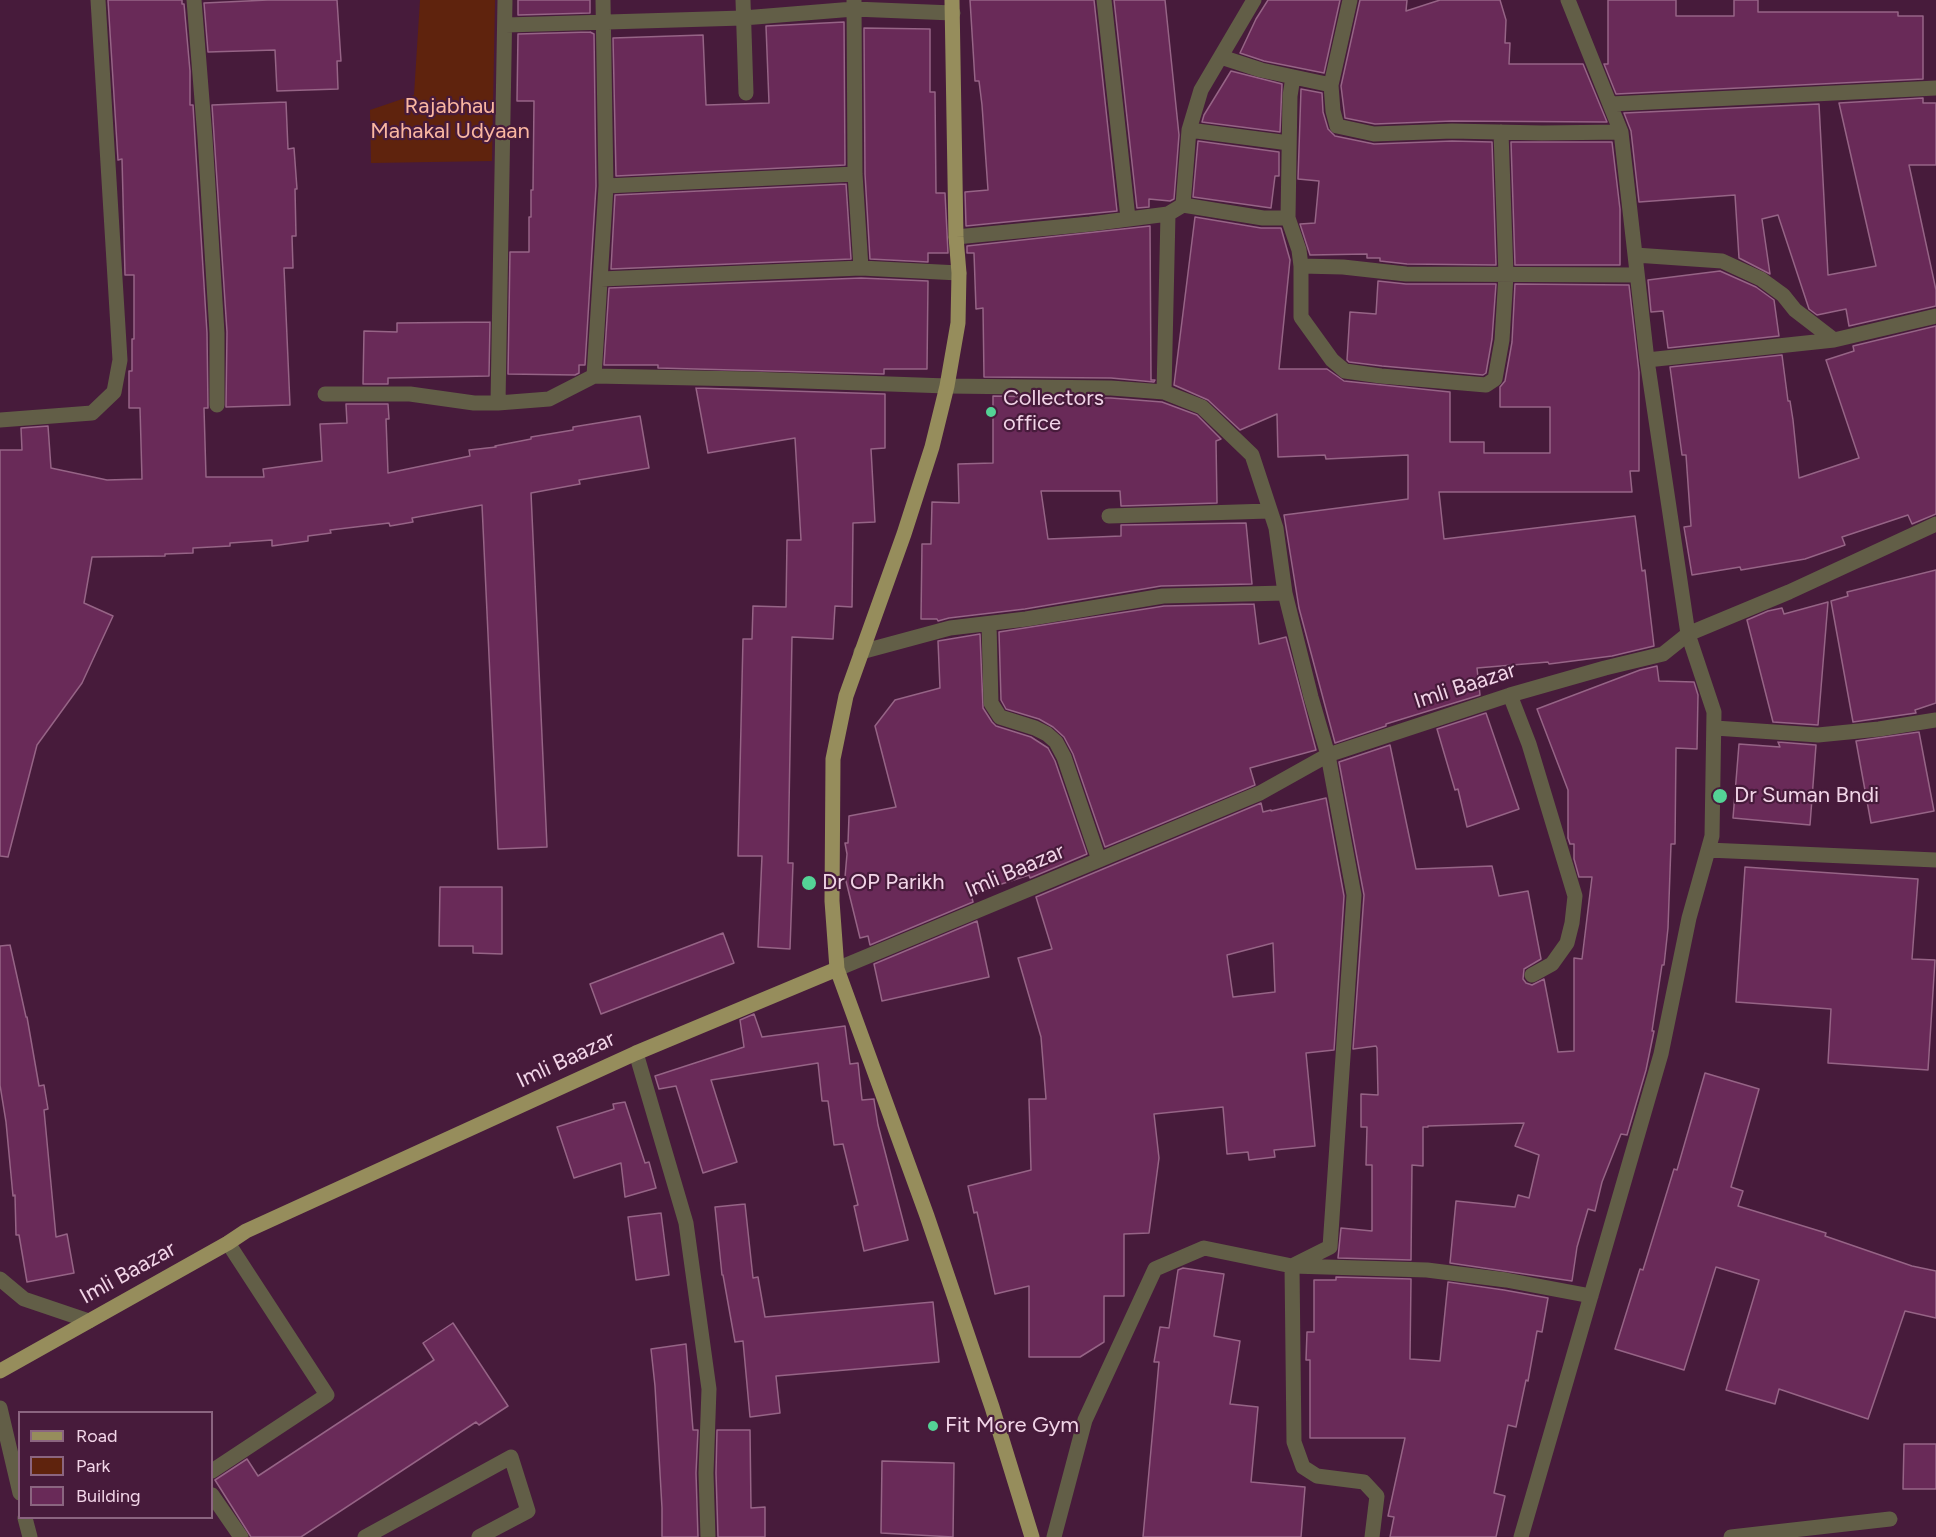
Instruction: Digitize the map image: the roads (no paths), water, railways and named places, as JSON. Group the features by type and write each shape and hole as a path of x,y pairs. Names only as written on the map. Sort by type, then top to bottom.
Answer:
{"main road":[{"path":"953,7 958,323 947,386 932,447 904,534 846,696 833,759 832,901 837,969 927,1216 992,1407 1032,1537"},
{"name":"Imli Baazar","path":"0,1371 246,1231 636,1053 837,969"}],"street":[{"path":"0,420 92,413 114,392 120,348 98,0"},
{"path":"194,0 217,333 217,405"},
{"path":"498,404 505,0"},
{"path":"594,376 606,186 603,0"},
{"path":"743,0 746,93"},
{"path":"1104,0 1128,218"},
{"path":"1183,205 1189,130 1201,90 1254,0"},
{"path":"1350,0 1331,85 1337,126 1374,134 1452,131 1622,132"},
{"path":"1521,1537 1661,1054 1689,918 1712,836 1714,712 1688,634 1647,360 1622,132 1568,0"},
{"path":"506,25 743,18 854,4 953,7"},
{"path":"854,4 855,174 861,268"},
{"path":"1221,57 1261,70 1331,85"},
{"path":"1293,77 1290,96 1288,218 1296,237 1301,266 1301,317 1332,360 1345,371 1486,385 1495,379 1506,275 1501,132"},
{"path":"1611,104 1936,88"},
{"path":"1189,130 1289,142"},
{"path":"606,186 855,174"},
{"path":"956,237 1168,214 1183,205 1263,218 1288,218"},
{"path":"1164,392 1168,214"},
{"path":"1635,255 1722,261 1761,279 1783,296 1795,310 1834,340"},
{"path":"1301,266 1343,267 1406,274 1637,275"},
{"path":"601,279 861,268 958,273"},
{"path":"1647,360 1834,340 1936,316"},
{"path":"325,394 410,394 498,404 549,399 594,376 947,386 1111,388 1164,392 1202,407 1252,455 1276,528 1285,593 1328,755 1354,895 1330,1247 1292,1266"},
{"path":"1109,516 1269,511"},
{"name":"Imli Baazar","path":"837,969 1260,793 1328,755 1510,694 1663,654 1688,634 1789,592 1936,524"},
{"path":"861,652 950,628 1026,619 1163,596 1285,593"},
{"path":"989,624 991,703 1000,717 1035,728 1056,742 1064,758 1099,860"},
{"path":"1510,694 1529,744 1575,896 1567,943 1552,964 1532,975"},
{"path":"1714,728 1818,735 1936,720"},
{"path":"1708,850 1936,860"},
{"path":"636,1053 686,1223 709,1389 706,1473 708,1537"},
{"path":"213,1470 327,1395 228,1243"},
{"path":"1054,1537 1085,1420 1155,1269 1204,1248 1292,1266 1426,1270 1506,1280 1591,1296"},
{"path":"1292,1266 1294,1442 1303,1467 1317,1476 1364,1482 1377,1496 1372,1537"},
{"path":"0,1279 24,1299 88,1321"},
{"path":"0,1408 18,1484"},
{"path":"365,1537 511,1458 528,1512 479,1537"},
{"path":"213,1496 242,1537"},
{"path":"25,1519 30,1537"},
{"path":"1731,1537 1890,1519"}],"place":[{"name":"Collectors office","path":"991,412"},
{"name":"Dr Suman Bndi","path":"1720,796"},
{"name":"Dr OP Parikh","path":"809,883"},
{"name":"Fit More Gym","path":"933,1426"}],"park label":[{"name":"Rajabhau Mahakal Udyaan","path":"450,120"}]}
